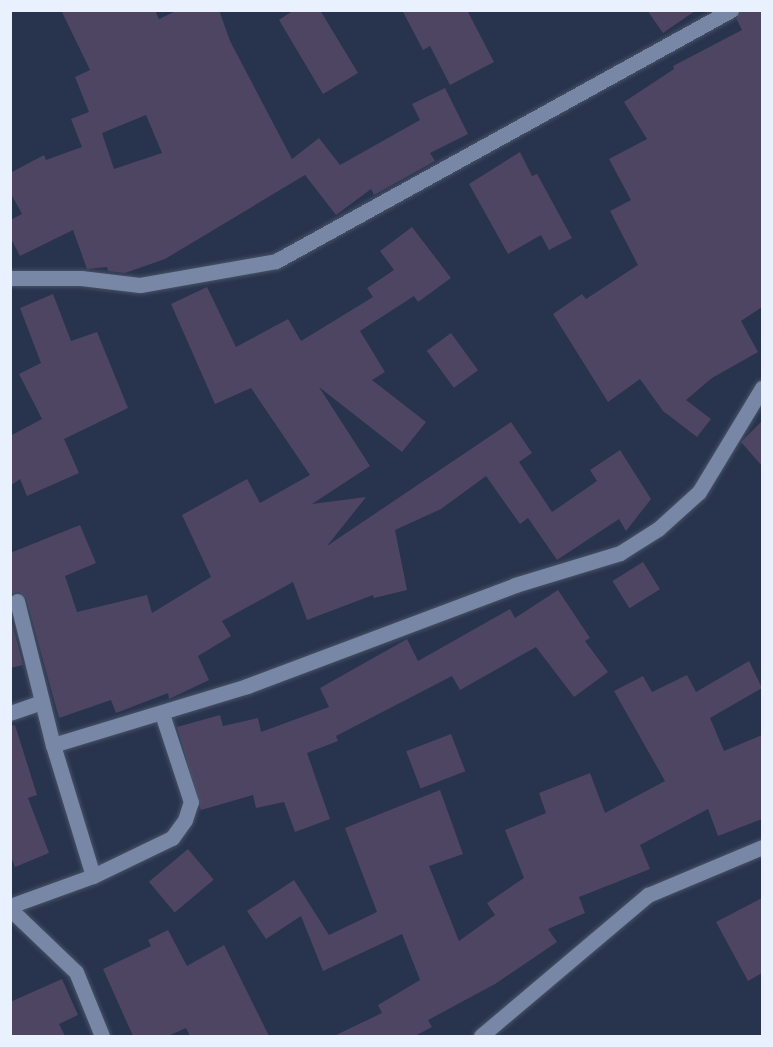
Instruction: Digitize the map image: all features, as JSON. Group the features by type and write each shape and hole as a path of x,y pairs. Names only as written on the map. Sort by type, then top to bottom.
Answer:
{"street":[{"path":"10,278 81,278 140,285 276,261 731,10"},
{"path":"53,746 162,714 515,585 621,553 658,530 699,492 762,388"},
{"path":"16,601 53,746 93,876"},
{"path":"10,713 42,702"},
{"path":"102,1036 76,972 10,908 93,876 172,838 185,820 191,802 162,714"},
{"path":"481,1036 648,896 762,848"}],"building":[{"path":"61,10 155,10 159,19 178,10 219,10 230,41 292,159 319,138 340,165 420,120 412,104 445,88 468,134 430,153 435,161 374,195 371,189 336,215 305,175 165,259 125,273 108,271 107,267 87,269 73,230 20,256 10,237 10,220 22,214 10,192 10,173 44,155 46,160 82,147 71,119 89,112 75,77 90,70","holes":["146,115 162,153 114,169 102,133"]},
{"path":"294,10 320,10 358,73 323,94 279,20"},
{"path":"402,10 467,10 494,62 450,85 430,46 423,50"},
{"path":"647,10 695,11 663,33"},
{"path":"741,11 762,11 762,307 741,321 758,352 712,378 686,400 711,419 697,437 663,411 640,379 608,402 553,314 582,294 586,299 638,265 610,211 631,200 609,159 647,139 624,102 674,69 673,66 742,30 736,18"},
{"path":"520,152 532,176 537,174 572,238 549,250 541,235 508,254 469,184"},
{"path":"412,227 451,278 418,302 414,296 360,331 385,372 372,380 426,422 402,452 319,387 370,466 312,504 366,497 327,546 511,422 532,453 519,462 552,512 597,481 590,470 620,450 651,499 626,531 619,519 557,560 528,518 520,524 486,476 441,509 395,530 407,590 374,598 373,595 307,620 293,582 222,621 231,636 198,656 209,680 169,699 168,693 116,713 111,700 59,718 26,598 19,592 10,594 10,553 80,525 96,563 65,576 77,612 147,595 152,613 211,577 182,515 247,479 260,503 310,475 251,388 215,404 171,304 207,287 236,347 288,319 301,341 373,297 367,288 394,270 380,251"},
{"path":"53,294 71,341 97,332 128,408 64,439 79,473 27,496 20,479 10,486 10,436 42,419 19,374 41,363 20,308"},
{"path":"451,333 478,370 454,388 427,351"},
{"path":"762,421 762,466 741,442"},
{"path":"643,562 660,589 629,608 612,581"},
{"path":"558,590 590,638 585,641 608,672 574,697 536,647 460,690 452,676 336,736 338,741 307,753 330,819 295,832 284,802 256,808 253,795 201,810 177,727 220,715 223,726 258,718 261,732 329,707 320,688 407,639 418,661 510,609 515,618"},
{"path":"10,615 23,665 10,668"},
{"path":"749,661 762,688 710,718 724,751 762,735 762,819 718,836 708,809 640,845 650,869 579,897 585,913 548,929 557,942 495,984 428,1020 432,1027 415,1036 334,1036 382,1013 378,1005 420,980 402,934 323,971 301,916 266,939 247,911 294,880 329,935 377,912 345,828 440,790 463,854 429,866 459,941 495,915 487,903 524,878 505,830 546,813 539,793 590,773 605,813 665,781 614,691 643,676 652,692 687,675 696,692"},
{"path":"15,725 37,795 28,798 49,853 15,867 10,854 10,726"},
{"path":"451,734 465,771 421,789 406,751"},
{"path":"188,849 214,880 175,912 149,882"},
{"path":"762,898 762,973 748,981 716,922"},
{"path":"168,930 187,966 224,945 269,1036 190,1036 186,1028 168,1036 133,1036 103,969 151,946 148,940"},
{"path":"62,979 78,1015 59,1024 65,1036 10,1036 10,1002"}]}
